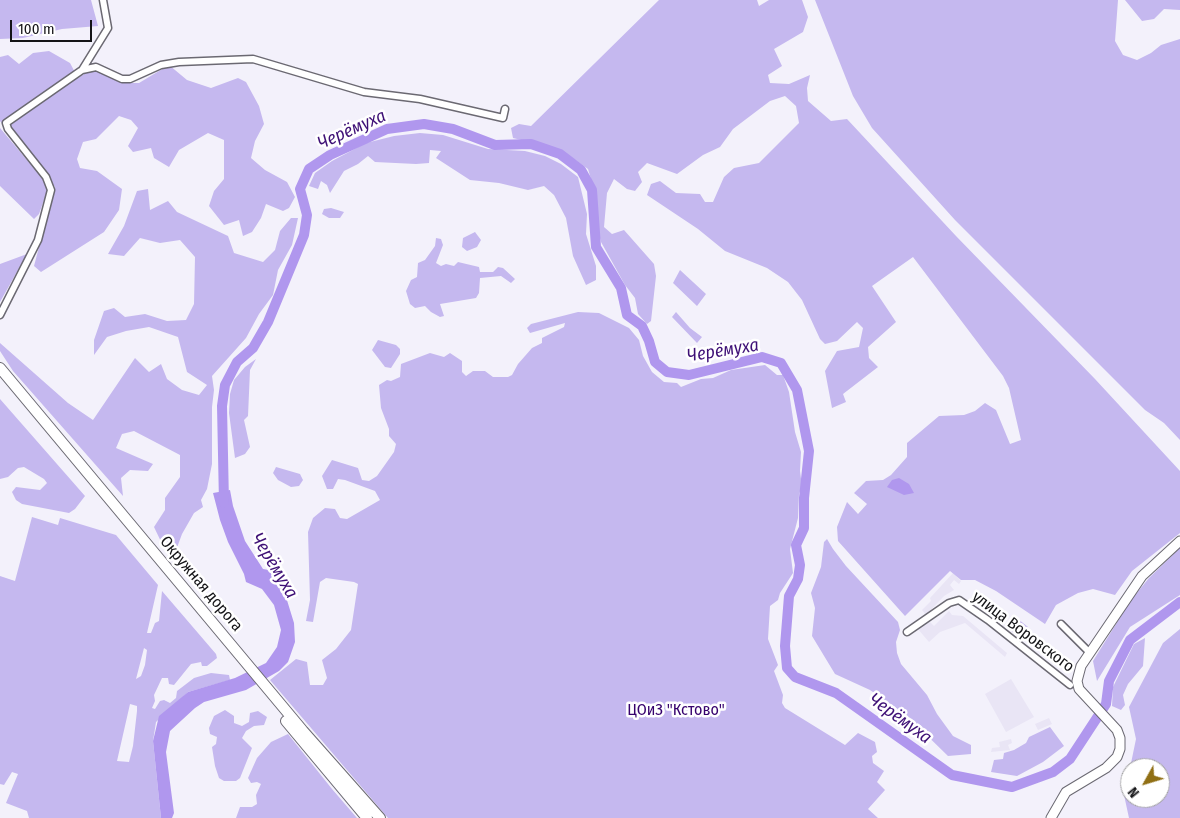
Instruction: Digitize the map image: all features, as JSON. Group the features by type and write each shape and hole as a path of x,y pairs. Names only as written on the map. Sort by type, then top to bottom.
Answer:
{"main road":[{"name":"Окружная дорога","path":"0,368 235,652 367,818"},
{"name":"Окружная дорога","path":"0,380 235,652"},
{"path":"1051,818 1060,798 1069,789 1101,771 1117,757 1121,743 1119,734 1113,725 1086,698 1077,681 1081,666 1142,576 1180,541"},
{"name":"Окружная дорога","path":"275,702 380,818"}],"street":[{"path":"82,70 108,28 103,0"},
{"path":"0,315 38,240 51,190 46,178 8,129 6,123 82,70 96,67 122,79 130,79 162,66 179,62 253,59 364,92 420,99 503,118 505,109"},
{"name":"улица Воровского","path":"907,632 949,603 959,600 1070,685"},
{"name":"улица Воровского","path":"1061,624 1089,652"}],"shaded area":[{"path":"899,478 909,484 914,493 904,495 887,487 892,480"},
{"name":"Черёмуха","path":"230,490 233,506 245,541 263,569 269,570 272,573 286,597 294,623 295,642 288,662 279,671 246,690 204,702 170,731 166,752 174,813 172,818 161,818 153,741 159,716 188,692 235,678 266,663 277,647 281,630 274,605 262,589 246,582 228,542 213,493"},
{"path":"953,573 961,581 959,584 954,580 950,585 954,590 944,596 926,615 922,610 931,601 930,598"},
{"path":"949,611 952,615 963,616 1007,653 1005,657 965,623 940,632 929,642 917,628 930,622 934,626"},
{"path":"1011,679 1034,717 1006,732 985,694"},
{"path":"1049,718 1052,724 1038,730 1035,724"},
{"path":"1011,739 1012,743 1008,745 1010,750 991,752 992,748 1000,747 999,742"}],"green space":[{"path":"0,0 91,0 98,26 62,29 23,38 0,39"},
{"path":"659,0 757,0 759,6 769,0 802,0 808,17 803,32 774,49 782,66 768,75 770,83 789,84 810,75 807,88 808,101 831,121 847,119 1180,471 1180,533 1132,571 1115,595 1093,589 1078,593 1056,605 1045,624 996,591 975,580 961,580 950,571 905,616 838,541 837,527 847,502 858,514 867,504 854,493 866,481 883,480 891,475 907,457 907,443 939,416 964,415 975,411 985,403 996,410 1010,444 1021,440 1009,388 1003,376 913,257 872,286 896,322 868,347 869,358 878,367 843,394 846,402 832,408 825,371 837,351 859,347 863,328 857,322 837,341 825,344 820,339 802,300 788,282 767,268 725,251 698,229 647,195 651,184 660,181 676,193 700,194 705,202 713,202 724,177 734,168 759,163 799,123 796,106 785,96 770,101 733,129 720,147 703,155 677,174 647,163 638,172 642,182 635,191 627,189 614,179 607,193 604,227 612,234 624,230 654,264 656,276 651,321 647,324 638,314 635,298 625,285 601,242 598,231 595,193 588,169 574,159 546,146 513,138 511,128 519,124 531,126"},
{"path":"815,0 1118,0 1115,41 1123,55 1137,60 1161,45 1180,39 1180,440 1164,423 1145,410 955,220 872,128 853,96"},
{"path":"1125,0 1180,0 1180,10 1164,9 1154,19 1142,21"},
{"path":"49,51 70,63 78,78 92,69 122,83 139,83 169,65 187,80 211,88 238,78 246,82 259,106 264,124 255,141 251,158 265,170 287,182 295,197 289,208 283,211 266,204 261,218 252,232 243,236 239,220 224,225 209,206 214,191 224,179 224,140 208,133 179,150 169,167 154,158 151,148 133,152 128,146 138,128 131,120 119,116 96,139 83,142 77,159 80,168 97,171 122,189 119,210 104,232 41,272 34,266 55,187 0,121 0,57 8,55 19,64 33,53"},
{"path":"0,128 49,186 39,214 34,219 0,186"},
{"path":"420,133 443,135 488,149 525,151 545,156 561,164 578,177 587,214 586,234 596,266 596,280 586,285 573,256 566,218 554,195 544,186 528,190 499,183 470,180 436,158 441,151 430,150 429,163 416,164 375,162 368,156 344,171 330,193 327,185 321,181 318,189 309,186 315,173 332,161 366,143 394,136"},
{"path":"148,189 150,210 168,201 177,212 228,236 234,253 263,262 275,250 280,231 291,218 298,218 292,245 278,270 273,295 259,314 246,338 212,376 214,390 212,407 212,464 207,489 201,500 203,507 194,513 182,534 175,553 166,552 154,527 165,510 165,498 180,477 180,455 134,431 122,434 116,448 153,464 148,471 130,470 121,478 123,496 13,371 0,351 0,343 68,403 93,420 135,358 149,372 161,364 167,379 182,390 199,395 207,385 187,372 178,337 149,327 126,331 107,337 94,355 94,340 104,311 114,308 125,317 145,314 167,321 186,320 194,304 195,257 180,240 160,243 140,238 124,256 108,254 124,226 137,191"},
{"path":"331,208 344,212 340,218 329,218 322,214 324,209"},
{"path":"475,232 481,240 477,247 467,251 462,247 463,238"},
{"path":"436,238 441,239 443,245 436,263 441,266 446,264 454,266 458,262 479,267 480,272 493,272 498,267 503,268 515,279 511,283 501,276 480,278 479,293 476,298 440,304 444,316 440,317 425,306 415,308 410,304 406,291 411,280 417,277 418,263 425,260 435,246"},
{"path":"27,254 0,302 0,264"},
{"path":"680,270 706,294 697,306 673,283"},
{"name":"ЦОиЗ \"Кстово\"","path":"578,312 599,313 629,328 639,340 643,356 652,372 664,382 677,383 681,387 701,379 713,378 731,370 765,365 777,375 783,375 789,392 795,432 801,452 800,471 802,486 799,494 798,518 790,549 793,573 780,593 778,600 770,606 768,639 778,665 774,671 783,695 782,703 785,708 845,745 858,733 875,742 877,752 872,756 873,763 884,771 877,782 885,790 868,809 878,818 388,818 270,680 296,659 307,662 310,685 323,685 327,678 322,660 336,649 351,630 358,584 354,582 326,578 320,582 313,622 306,621 310,600 308,532 313,518 325,508 335,509 340,518 347,519 380,500 375,491 345,480 338,479 333,489 327,489 322,476 332,460 358,468 362,480 369,481 377,476 394,452 396,444 389,436 389,429 381,408 379,385 387,380 391,381 400,377 401,364 430,353 444,357 450,353 462,361 462,372 466,376 473,371 485,371 493,377 508,377 512,375 518,364 532,348 542,343 542,338 564,327 565,323 530,333 527,328 531,324"},
{"path":"676,312 690,328 702,337 697,343 672,317"},
{"path":"378,340 396,345 400,349 400,354 391,368 385,367 372,350"},
{"path":"256,359 250,370 248,416 244,420 250,447 245,454 235,458 229,413 230,394 234,380 245,367"},
{"path":"0,399 85,496 75,509 69,513 22,504 16,500 12,492 16,487 40,490 47,483 44,479 24,467 18,468 8,477 0,479"},
{"path":"276,467 300,474 303,480 299,486 291,487 278,480 273,473"},
{"path":"32,517 58,525 60,518 116,535 158,585 147,633 151,633 155,623 159,621 162,591 216,654 217,658 207,666 202,666 201,662 191,664 174,685 169,684 168,678 162,678 154,695 155,701 152,708 155,709 160,701 164,700 170,703 176,698 177,691 194,678 211,673 229,675 230,680 188,692 156,722 153,741 161,818 29,818 27,811 6,803 18,774 12,772 4,785 0,784 0,576 15,581","holes":["144,648 147,650 145,665 141,676 136,679","130,704 137,706 133,746 129,762 117,761"]},
{"path":"827,539 846,566 898,622 900,630 896,642 901,664 927,695 937,714 953,736 971,745 971,754 948,756 905,714 870,690 835,674 812,636 815,608 811,593 821,567 824,542"},
{"path":"1180,548 1180,595 1130,627 1097,681 1093,661 1131,600 1149,578"},
{"path":"1018,619 1028,627 1017,636 1011,630"},
{"path":"1180,629 1180,818 1129,818 1127,808 1170,808 1170,758 1132,758 1136,739 1129,707 1163,643"},
{"path":"1145,638 1143,666 1128,684 1123,695 1125,705 1121,710 1112,706 1113,687 1134,644"},
{"path":"225,710 234,716 234,723 242,726 249,722 250,713 258,711 267,717 264,725 254,726 246,731 242,738 252,748 240,778 236,781 224,781 219,778 212,747 216,744 217,737 210,734 209,728 214,716"},
{"path":"1050,727 1064,746 1043,762 1017,776 991,772 994,760 1003,759 1004,753 1014,750 1026,743 1029,737"},
{"path":"288,734 357,818 236,818 240,807 252,807 257,804 256,795 261,784 257,782 251,783 248,778 257,758 271,742"}],"waterway":[{"name":"Черёмуха","path":"224,503 222,406 225,385 237,362 253,348 268,322 304,235 307,215 300,189 309,169 330,155 387,129 424,124 453,129 495,145 531,144 560,154 581,170 592,190 596,247 621,288 627,315 642,326 655,362 667,372 689,375 762,357 781,363 797,390 809,451 804,498 804,528 796,545 800,565 798,579 789,596 785,646 787,668 795,677 836,693 952,775 1012,787 1053,772 1070,759 1106,704 1109,681 1130,640 1180,602"}]}
